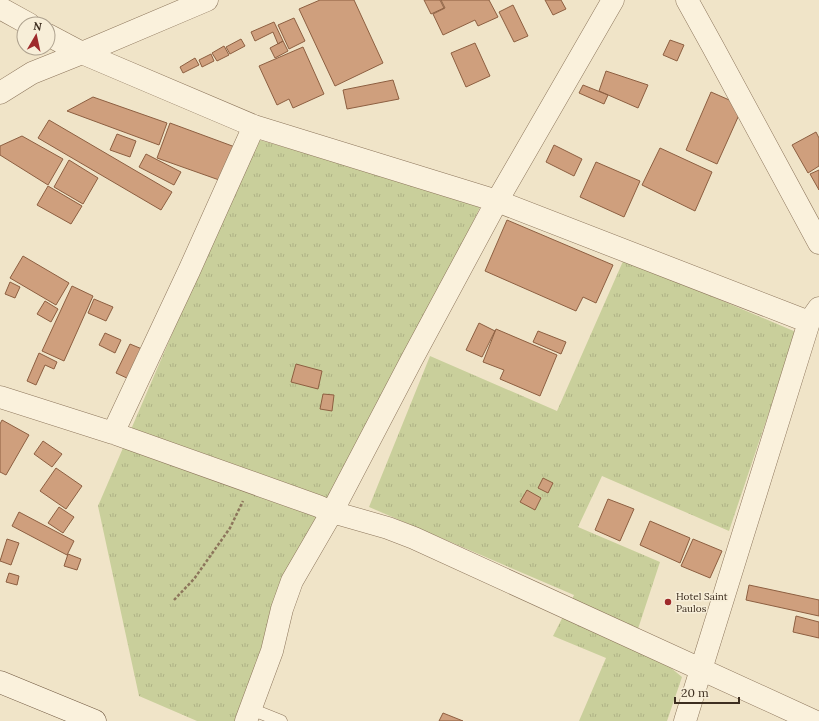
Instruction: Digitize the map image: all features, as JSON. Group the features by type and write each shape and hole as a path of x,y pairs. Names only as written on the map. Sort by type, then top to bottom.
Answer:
{"street":[{"path":"249,715 272,651 282,609 292,581 332,512 497,201 613,0"},
{"path":"686,0 713,46 819,243"},
{"path":"0,93 32,73 202,1"},
{"path":"0,8 16,17"},
{"path":"56,38 82,53 254,126 497,201 814,315 685,721"},
{"path":"113,433 189,271 254,126"},
{"path":"0,397 113,433 332,512 388,528 414,538 814,721"},
{"path":"0,682 95,721"}],"lane":[{"path":"249,715 281,721"}],"path":[{"path":"174,600 194,579 230,528 252,483"}],"green space":[{"path":"256,139 482,203 235,721 197,721 139,696 98,506"},
{"path":"624,259 796,332 729,531 602,476 578,527 660,562 635,638 682,677 667,721 579,721 606,658 553,636 574,595 369,507 430,356 557,411"}],"building":[{"path":"320,0 354,0 383,63 335,86 299,9"},
{"path":"424,0 440,0 444,8 431,14"},
{"path":"441,0 489,0 498,17 478,26 475,20 443,35 433,14 445,8"},
{"path":"545,0 561,0 566,9 553,15"},
{"path":"513,5 528,36 514,42 499,12"},
{"path":"294,18 305,41 289,49 278,25"},
{"path":"274,22 283,41 278,44 273,32 255,41 251,32"},
{"path":"241,39 245,46 230,54 226,47"},
{"path":"670,40 684,45 677,61 663,55"},
{"path":"283,41 288,51 275,58 270,48"},
{"path":"475,43 490,76 466,87 451,53"},
{"path":"224,46 229,55 217,61 212,53"},
{"path":"303,47 324,94 293,108 289,99 277,105 259,66"},
{"path":"211,54 214,61 202,67 199,60"},
{"path":"195,58 199,65 183,73 180,67"},
{"path":"606,71 648,85 638,108 599,91"},
{"path":"393,80 399,99 347,109 343,90"},
{"path":"583,85 608,95 604,104 579,93"},
{"path":"711,92 743,106 717,164 686,150"},
{"path":"93,97 167,123 159,145 67,111"},
{"path":"49,120 172,192 161,210 38,138"},
{"path":"170,123 235,147 222,181 157,158"},
{"path":"816,132 819,138 819,166 808,173 792,145"},
{"path":"117,134 136,141 130,157 110,150"},
{"path":"22,136 63,159 48,185 0,155 0,146"},
{"path":"554,145 582,159 574,176 546,162"},
{"path":"660,148 712,172 695,211 642,185"},
{"path":"146,154 181,172 174,185 139,167"},
{"path":"69,160 98,178 83,204 54,187"},
{"path":"596,162 640,181 624,217 580,197"},
{"path":"819,170 819,190 810,174"},
{"path":"48,186 82,206 71,224 37,205"},
{"path":"507,220 613,265 596,303 583,297 576,311 485,271"},
{"path":"23,256 69,283 56,305 10,278"},
{"path":"10,282 20,287 15,298 5,294"},
{"path":"72,286 93,296 64,361 42,351"},
{"path":"94,299 113,307 106,321 88,313"},
{"path":"45,301 58,309 51,322 37,314"},
{"path":"479,323 495,331 482,357 466,350"},
{"path":"496,329 557,355 540,396 500,379 504,370 483,362"},
{"path":"538,331 566,342 561,354 533,342"},
{"path":"105,333 121,340 115,353 99,345"},
{"path":"130,344 142,349 129,379 116,373"},
{"path":"39,353 57,362 54,369 45,365 36,385 27,381"},
{"path":"296,364 322,371 318,389 291,382"},
{"path":"323,394 334,395 332,411 320,409"},
{"path":"2,420 29,435 6,475 0,472 0,424"},
{"path":"43,441 62,454 52,467 34,454"},
{"path":"56,468 82,486 66,509 40,491"},
{"path":"543,478 553,483 548,493 538,488"},
{"path":"527,490 541,498 535,510 520,502"},
{"path":"608,499 634,509 620,541 595,530"},
{"path":"59,507 74,517 63,533 48,523"},
{"path":"19,512 74,541 67,555 12,526"},
{"path":"650,521 690,538 680,563 640,545"},
{"path":"7,539 19,543 11,565 0,561"},
{"path":"693,539 722,551 710,578 681,566"},
{"path":"68,554 81,559 77,570 64,566"},
{"path":"9,573 19,576 17,585 6,582"},
{"path":"749,585 819,600 819,616 746,600"},
{"path":"796,616 819,622 819,638 793,632"},
{"path":"443,713 463,721 439,721"}],"place":[{"name":"Hotel Saint Paulos","path":"668,602"}]}
